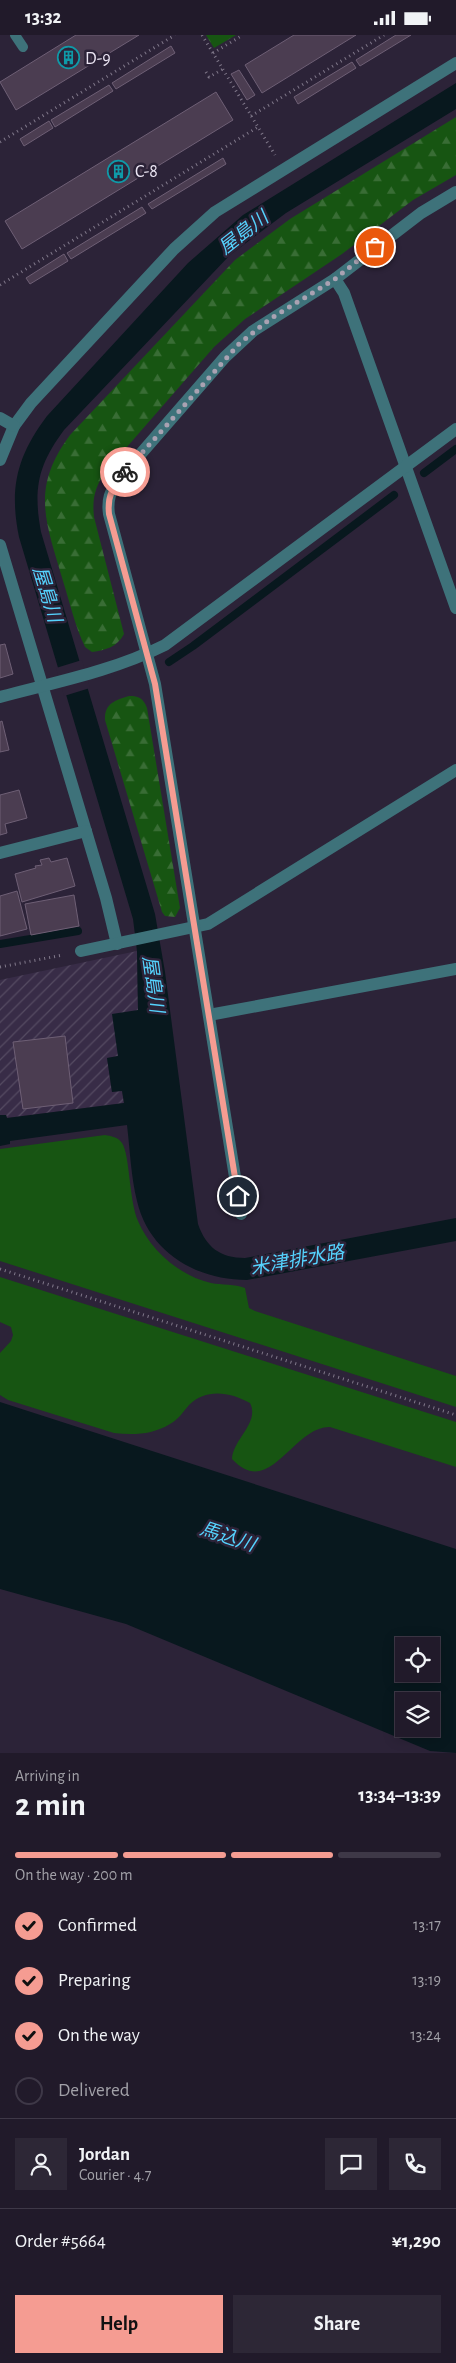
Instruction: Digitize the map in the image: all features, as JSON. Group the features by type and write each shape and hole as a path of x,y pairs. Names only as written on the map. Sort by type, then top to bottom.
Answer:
{"street":[{"path":"0,460 14,426 31,403 193,229 215,212 284,168 456,63"},
{"path":"241,1214 155,684 107,502 111,490 239,344 270,319 335,279 421,213 456,192"},
{"path":"335,279 344,293 456,608"},
{"path":"0,418 14,426"},
{"path":"0,697 57,683 147,654 184,632 456,429"},
{"path":"0,545 106,898 123,943"},
{"path":"81,951 208,925 456,770"},
{"path":"0,853 86,831"},
{"path":"208,1015 456,969"}],"lane":[{"path":"15,35 23,47"}],"path":[{"path":"0,142 175,35"},
{"path":"202,35 284,168"},
{"path":"213,53 243,35"},
{"path":"252,116 384,35"},
{"path":"206,72 209,77 222,69"},
{"path":"0,285 258,127"},
{"path":"0,967 81,951"},
{"path":"0,1269 456,1415"}],"shaded area":[{"path":"137,951 138,1010 118,1056 107,1058 112,1092 122,1090 124,1103 7,1118 6,1115 0,1115 0,980"}],"green space":[{"path":"206,35 236,35 214,48"},
{"path":"456,117 456,175 413,200 342,254 245,319 214,347 106,471 95,493 93,504 94,517 124,634 111,647 92,652 85,647 75,623 51,541 45,506 50,472 58,454 70,435 235,260 290,219"},
{"path":"129,696 140,698 147,708 180,908 175,917 165,916 162,912 105,720 108,706 119,699"},
{"path":"105,1135 116,1138 125,1149 135,1212 143,1232 158,1252 177,1268 199,1280 245,1288 249,1308 255,1311 456,1376 456,1407 0,1261 0,1149"},
{"path":"0,1277 456,1422 456,1467 330,1427 317,1430 304,1437 270,1467 258,1471 246,1469 232,1459 233,1452 252,1417 252,1410 250,1403 226,1394 218,1393 203,1396 189,1405 178,1418 163,1428 135,1434 114,1433 8,1400 0,1395 0,1353 11,1341 13,1335 11,1327 0,1322"}],"water":[{"path":"456,83 456,109 286,213 230,255 64,430 48,455 40,478 38,503 41,532 155,914 165,972 198,1224 201,1232 215,1250 228,1256 245,1258 456,1218 456,1241 247,1280 228,1279 193,1269 164,1249 152,1235 143,1219 137,1201 127,1125 10,1141 10,1144 0,1146 0,1115 6,1115 7,1118 124,1103 122,1091 112,1092 107,1058 118,1056 112,1014 138,1010 137,951 133,919 19,537 15,503 18,473 29,445 47,416 188,263 243,215"},
{"name":"馬込川","path":"0,1402 456,1549 456,1753 430,1751 396,1737 440,1737 440,1692 395,1692 395,1736 126,1624 0,1589"}],"pier":[{"path":"82,660 90,688 64,696 56,668"}],"building":[{"name":"D-9","path":"76,35 139,35 16,110 0,82"},
{"path":"294,35 356,35 262,93 245,65"},
{"path":"396,35 411,35 360,66 356,60"},
{"path":"171,46 175,53 116,89 112,83"},
{"path":"352,62 356,68 298,104 294,97"},
{"path":"239,70 255,95 247,100 231,74"},
{"path":"109,85 113,91 55,127 51,120"},
{"name":"C-8","path":"216,92 233,120 22,249 5,221"},
{"path":"49,121 53,128 24,146 20,139"},
{"path":"223,158 226,164 152,209 148,204"},
{"path":"142,207 146,213 71,259 67,253"},
{"path":"64,254 68,261 30,284 26,278"},
{"path":"5,644 13,674 0,678 0,645"},
{"path":"2,721 9,750 0,752 0,722"},
{"path":"19,790 27,818 5,824 7,833 0,835 0,795"},
{"path":"49,858 51,862 67,858 75,886 22,902 15,874 36,868 35,866 42,865 40,860"},
{"path":"17,891 27,929 0,936 0,896"},
{"path":"74,895 79,926 31,935 25,904"},
{"path":"65,1036 73,1103 23,1109 13,1042"}],"waterway":[{"path":"424,473 456,449"},
{"path":"169,662 394,495"},
{"path":"0,944 78,931"}],"way so far":[{"path":"125,472 225,357 253,331 335,279 375,247"}],"place":[{"name":"D-9","path":"69,58"},
{"name":"C-8","path":"119,171"}],"route":[{"path":"125,472 111,490 107,502 155,684 238,1196"}],"water label":[{"name":"屋島川","path":"243,232"},
{"name":"屋島川","path":"48,594"},
{"name":"屋島川","path":"154,984"},
{"name":"米津排水路","path":"297,1259"}]}
